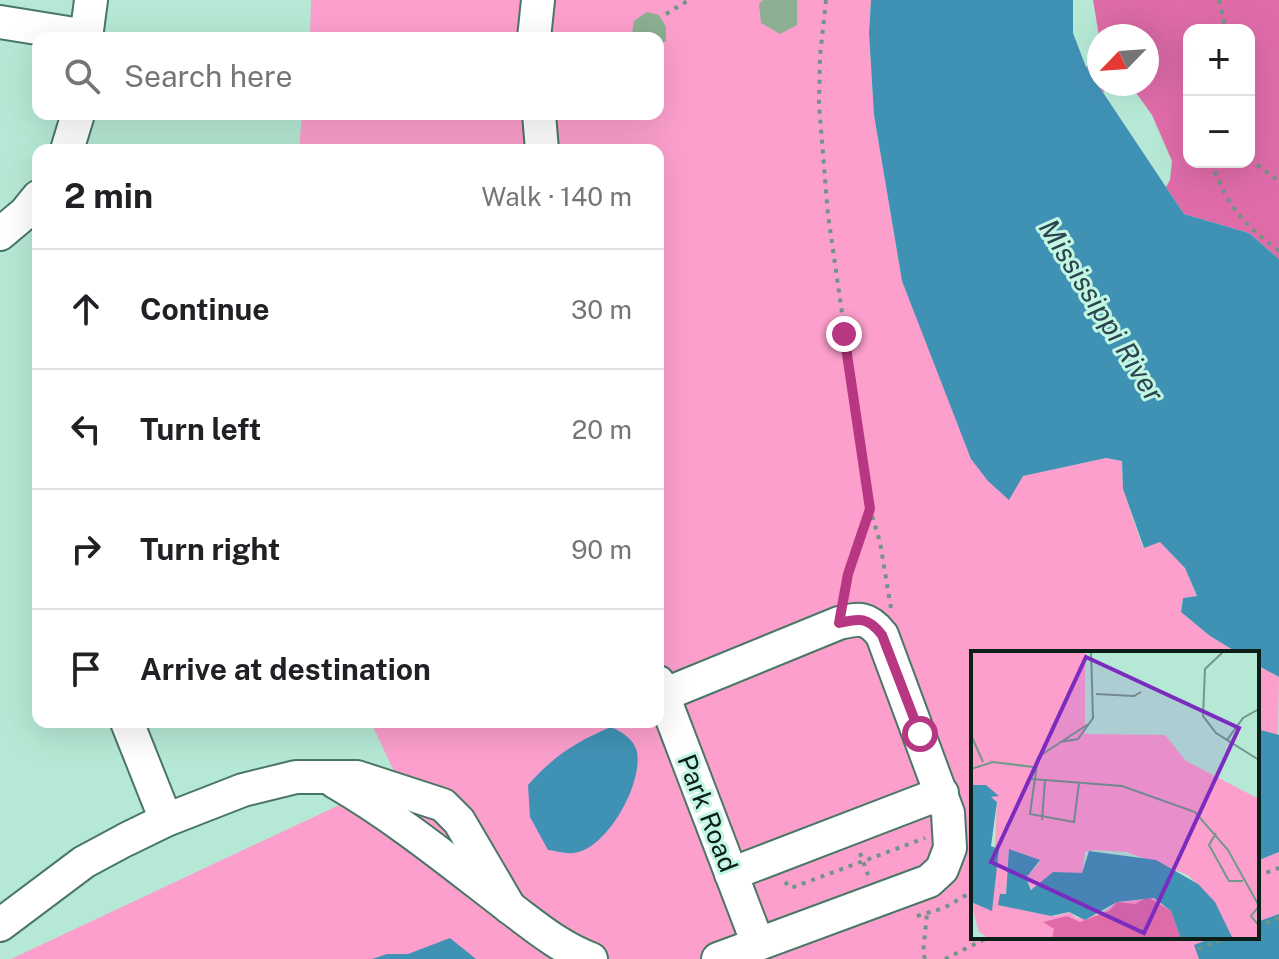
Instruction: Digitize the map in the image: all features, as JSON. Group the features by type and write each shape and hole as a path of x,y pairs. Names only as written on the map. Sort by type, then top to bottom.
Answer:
{"street":[{"path":"87,32 91,0"},
{"path":"535,32 538,0"},
{"path":"0,22 57,32"},
{"path":"69,144 76,120"},
{"path":"540,120 542,144"},
{"path":"0,234 31,205"},
{"path":"664,687 839,623 863,619 874,624 882,635 942,793 951,835 942,869 929,881 718,959"},
{"name":"Park Road","path":"664,698 758,944"},
{"path":"129,728 166,820"},
{"path":"0,925 84,862 166,820 274,781 296,777 357,777 443,805 459,821 510,908 571,951 591,959"},
{"path":"731,874 942,793"}],"path":[{"path":"666,14 689,0"},
{"path":"826,0 819,105 828,215 870,509 886,573 892,617"},
{"path":"1219,0 1225,24"},
{"path":"1255,163 1279,181"},
{"path":"1214,168 1231,208 1255,234 1279,251"},
{"path":"839,623 848,574 870,509"},
{"path":"775,857 787,886 791,888 936,834 951,835"},
{"path":"1259,875 1279,868"},
{"path":"925,959 927,914"},
{"path":"1259,926 1279,918"},
{"path":"945,959 985,939"},
{"path":"1198,949 1216,939"}],"shaded area":[{"path":"311,0 871,0 869,33 874,115 902,281 931,352 1022,476 1106,458 1122,461 1123,489 1143,548 1160,541 1185,568 1197,597 1183,598 1181,612 1235,651 971,651 971,939 1250,939 1199,959 11,959 397,778 374,728 664,728 664,144 300,144 302,120 664,120 664,32 310,32"},
{"path":"1093,0 1279,0 1279,259 1249,233 1184,214 1166,187 1172,161 1152,115 1138,96 1159,96 1159,24 1097,24"},
{"path":"1259,666 1279,677 1278,736 1259,730"},
{"path":"1279,852 1279,928 1259,935 1259,860"}],"water":[{"name":"Mississippi River","path":"871,0 1073,0 1073,33 1087,68 1087,96 1105,96 1184,214 1249,233 1279,259 1279,677 1259,666 1259,651 1235,651 1181,612 1183,598 1197,596 1185,568 1160,542 1144,548 1123,489 1122,461 1106,458 1023,476 1009,500 988,481 971,459 902,281 874,115 869,33"},
{"path":"613,728 630,740 637,752 634,781 620,813 599,840 574,853 548,850 530,817 528,785 547,766 586,738"},
{"path":"1259,730 1279,735 1279,852 1259,860"},
{"path":"1279,914 1279,959 1199,959 1194,945 1210,939 1259,939 1259,921"},
{"path":"450,938 476,959 372,959 387,954 408,954"}],"building":[{"path":"763,0 797,0 797,25 780,34 761,23 759,4"},
{"path":"647,12 659,15 666,27 666,41 664,32 632,32 634,21"}],"route":[{"path":"844,334 870,509 848,574 839,623 863,619 874,624 882,635 920,734"}]}
